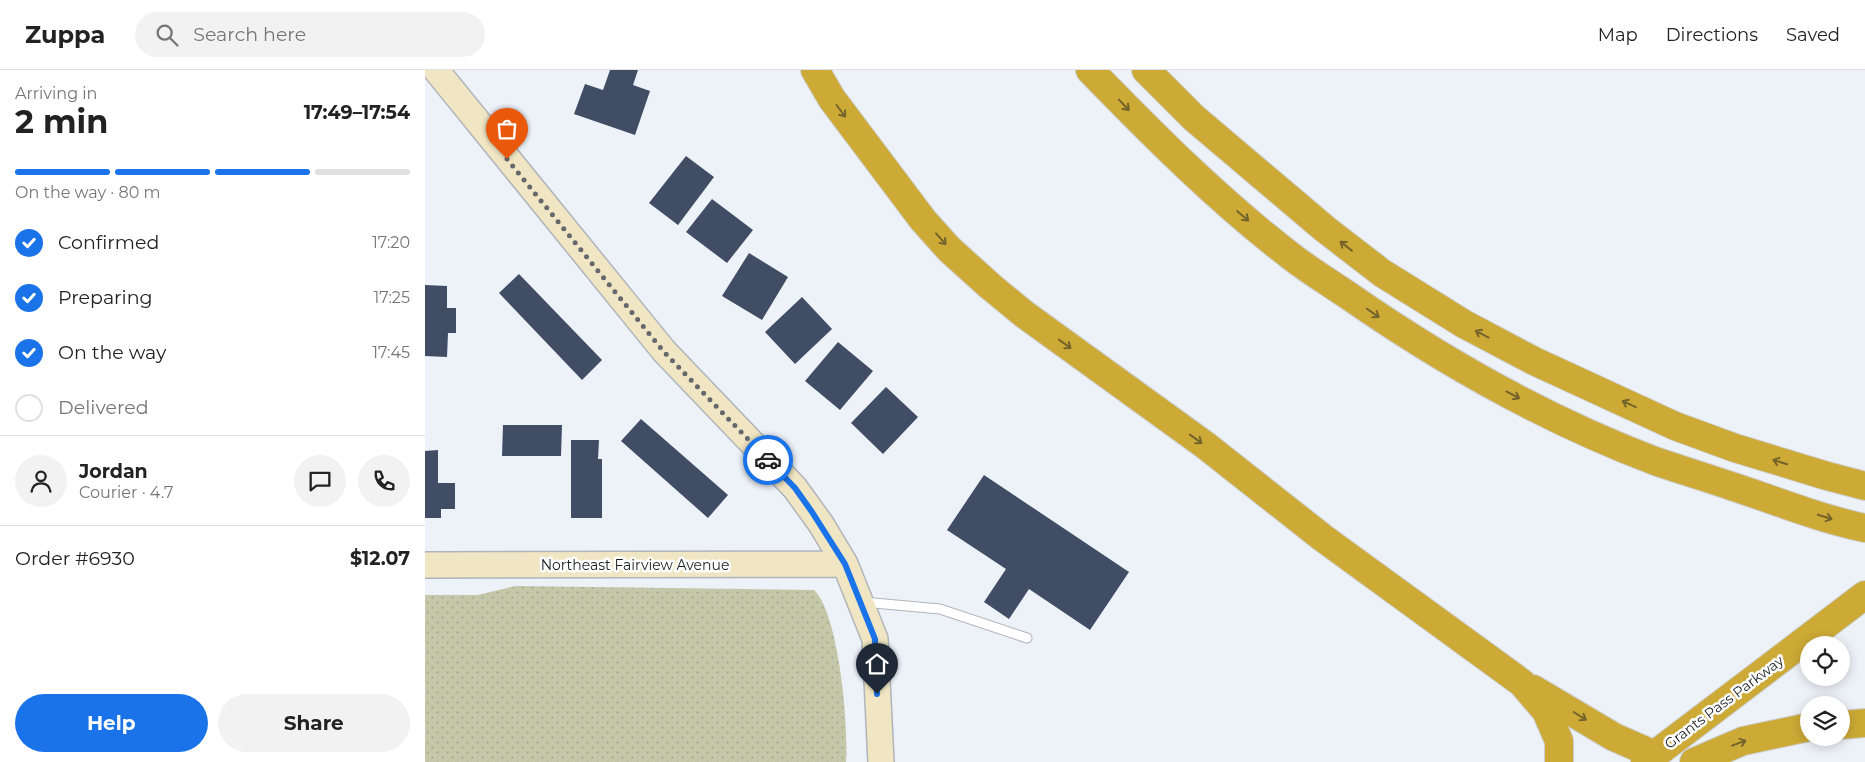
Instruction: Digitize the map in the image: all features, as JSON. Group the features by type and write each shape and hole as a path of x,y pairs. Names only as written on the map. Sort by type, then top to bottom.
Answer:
{"highway":[{"path":"815,70 831,99 923,220 949,249 990,286 1024,314 1205,445 1323,538 1522,683 1573,711 1649,760"},
{"path":"1090,70 1135,117 1211,190 1293,257 1384,321 1458,366 1537,408 1591,434 1655,461 1865,528"},
{"path":"1147,70 1194,118 1325,229 1381,273 1464,324 1534,361 1675,426 1735,448 1865,486"},
{"name":"Grants Pass Parkway","path":"1649,760 1865,595"},
{"path":"1522,683 1546,711 1559,741 1559,762"},
{"path":"1850,724 1865,723"},
{"path":"1694,762 1743,741 1800,729"}],"street":[{"path":"436,70 664,352 795,488 821,524 845,564 875,639 881,762"},
{"name":"Northeast Fairview Avenue","path":"425,566 845,564"}],"lane":[{"path":"860,602 940,609 1027,638"}],"green space":[{"path":"515,586 814,590 823,603 830,622 841,672 846,724 846,762 425,762 425,595 478,595"}],"building":[{"path":"610,70 638,70 633,85 650,91 635,135 574,114 585,84 603,90"},
{"path":"686,156 714,177 678,225 649,203"},
{"path":"712,199 753,230 727,263 686,232"},
{"path":"749,253 788,277 762,320 722,296"},
{"path":"519,274 602,360 582,380 499,293"},
{"path":"425,285 447,286 447,308 456,308 456,333 448,333 447,357 425,356"},
{"path":"802,297 832,329 795,364 765,332"},
{"path":"838,342 873,371 840,410 805,381"},
{"path":"886,387 918,417 883,454 851,423"},
{"path":"641,419 728,495 708,518 621,441"},
{"path":"503,425 562,425 561,456 502,456"},
{"path":"571,440 599,440 598,459 602,459 602,518 571,518"},
{"path":"438,450 438,483 455,483 455,509 441,509 441,518 425,518 425,451"},
{"path":"984,475 1129,572 1090,630 1029,589 1009,619 984,602 1006,569 947,530"}],"way so far":[{"path":"507,159 664,352 768,460"}],"route":[{"path":"768,460 795,488 821,524 845,564 875,639 877,694"}]}
